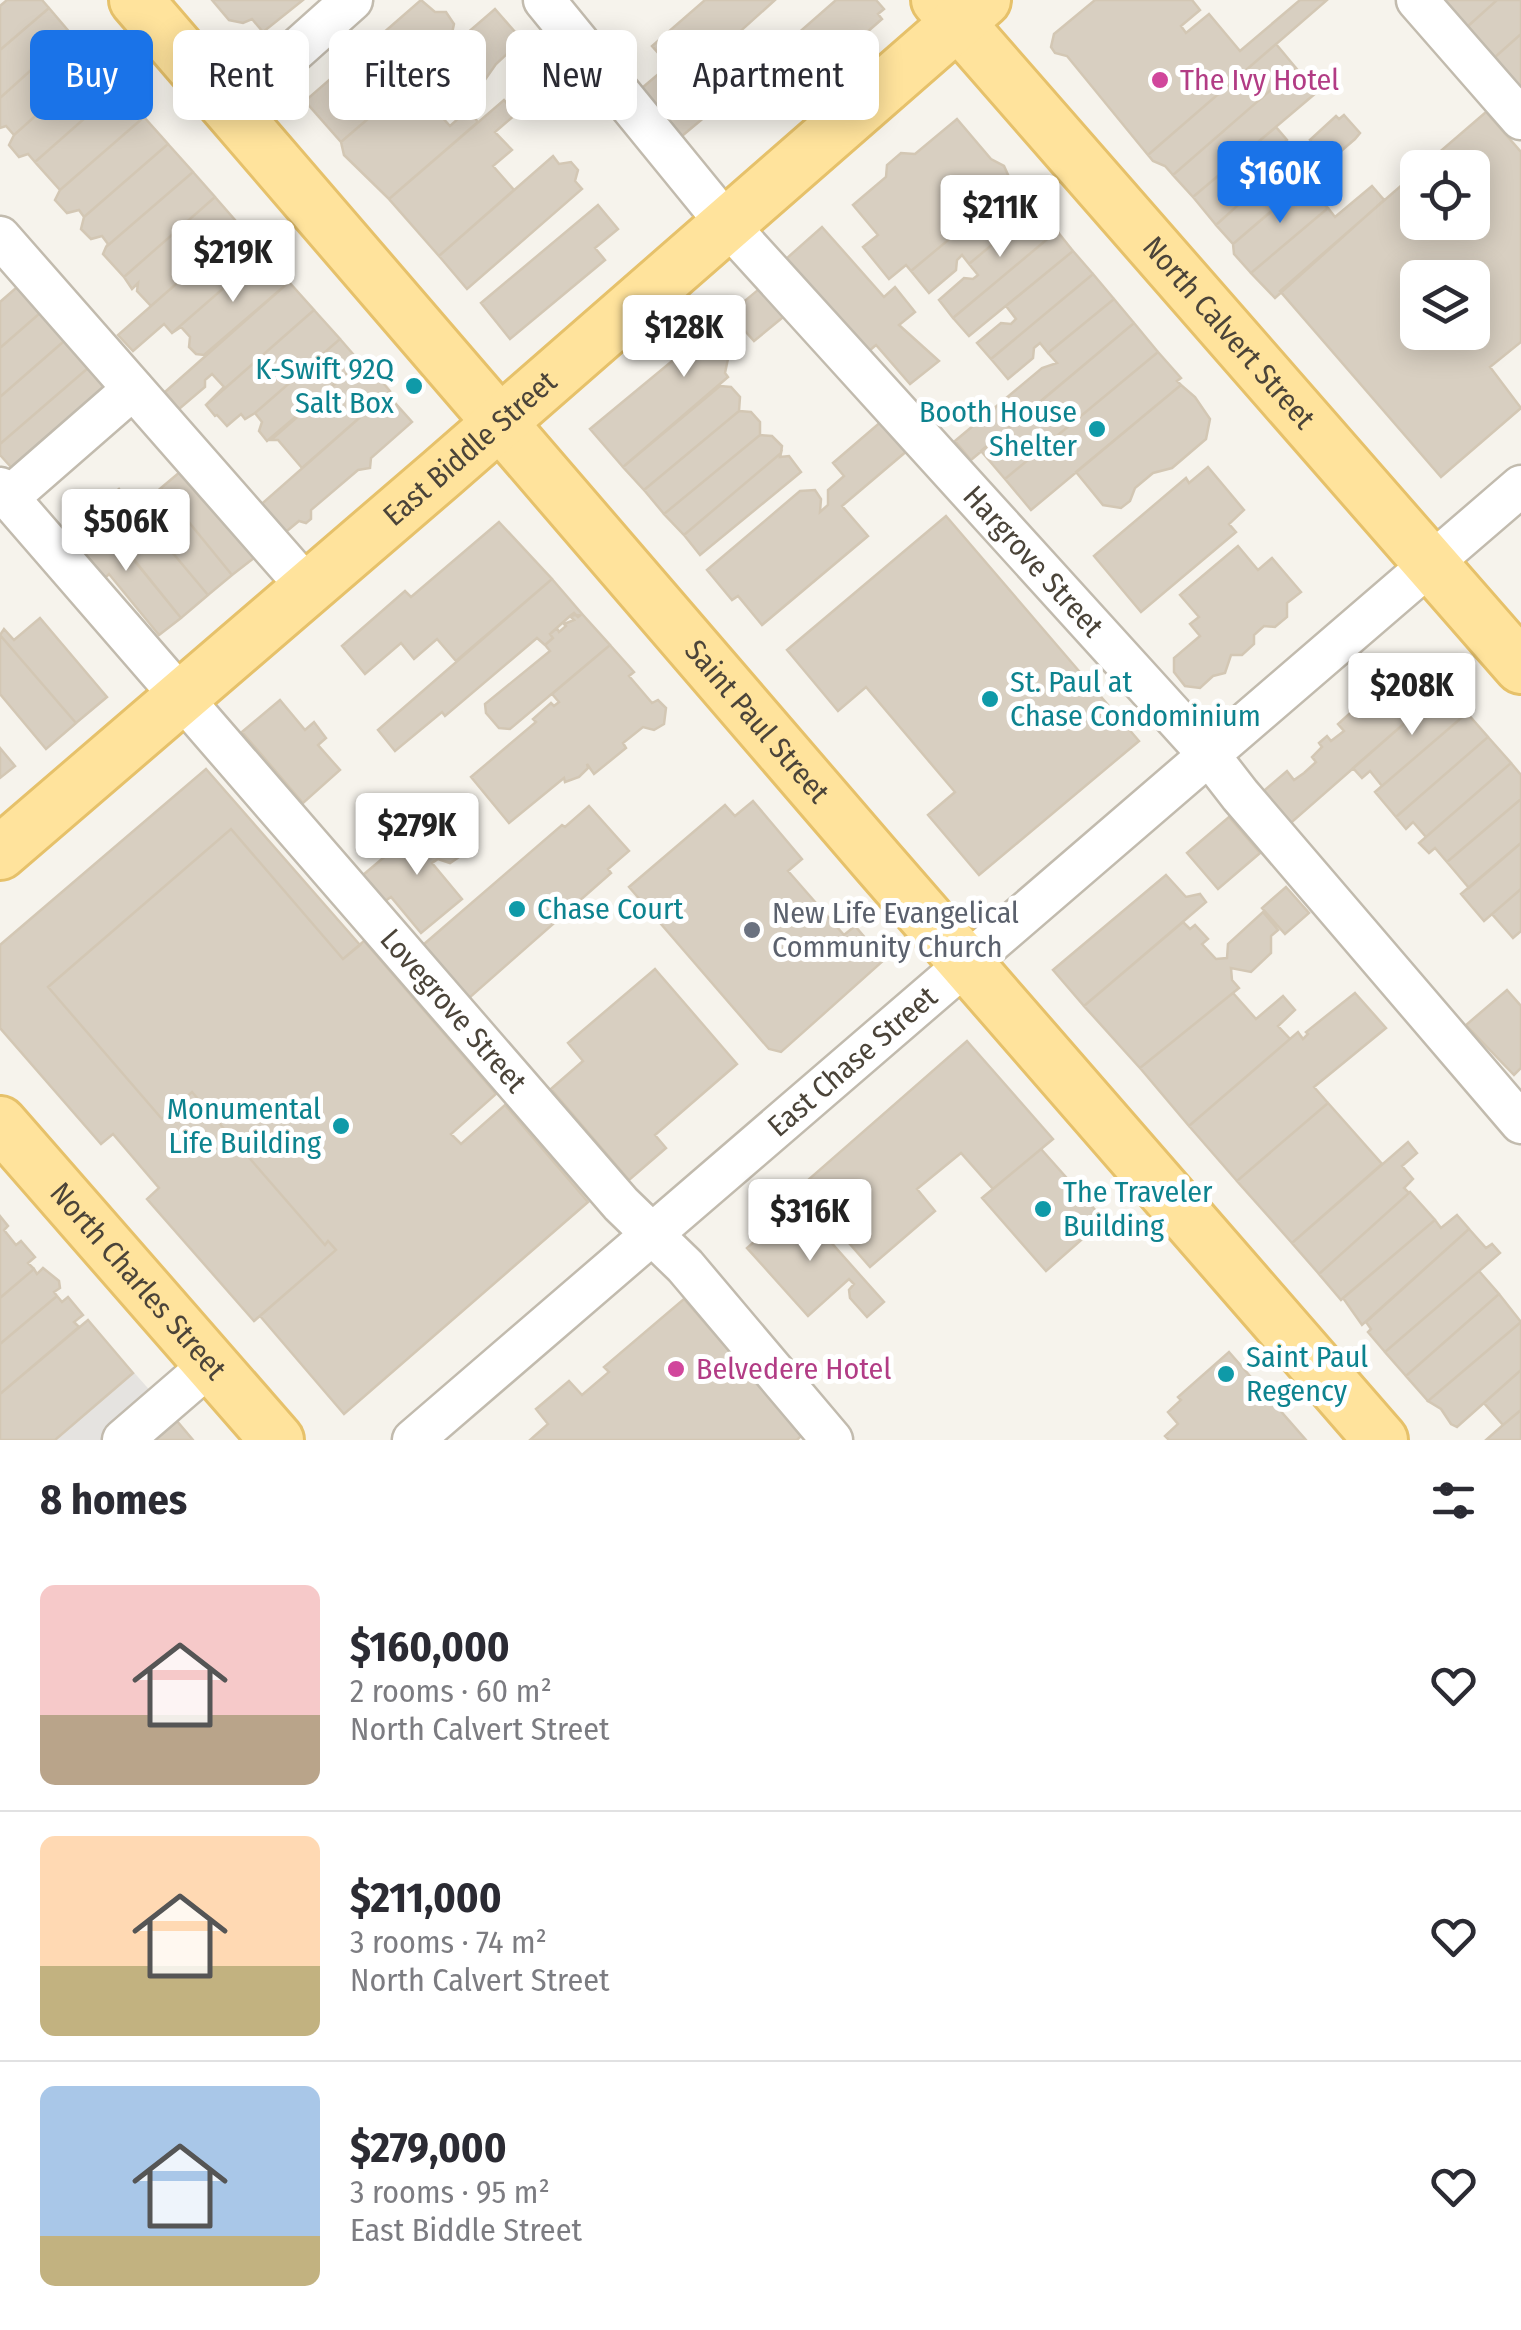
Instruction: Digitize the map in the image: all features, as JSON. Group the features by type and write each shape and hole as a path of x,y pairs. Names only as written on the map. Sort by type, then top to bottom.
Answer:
{"main road":[{"name":"Saint Paul Street","path":"136,0 173,43"},
{"name":"East Biddle Street","path":"0,853 502,421 726,223 960,7"},
{"name":"North Calvert Street","path":"960,7 1521,667"},
{"name":"Saint Paul Street","path":"240,120 1381,1440"},
{"name":"North Charles Street","path":"0,1123 278,1440"}],"street":[{"path":"309,38 352,0"},
{"name":"Hargrove Street","path":"544,0 726,223 1209,755 1521,1124"},
{"path":"1417,0 1521,118"},
{"path":"0,237 309,589"},
{"path":"4,493 133,389"},
{"name":"East Chase Street","path":"413,1440 1521,486"},
{"name":"Lovegrove Street","path":"4,493 570,1145 686,1266 832,1440"},
{"path":"123,1440 211,1364"}],"shaded area":[{"path":"130,1368 177,1421 155,1440 46,1440"}],"building":[{"path":"7,0 42,0 49,8 0,50 0,6"},
{"path":"212,0 303,0 266,30 252,19 243,23 229,20"},
{"path":"421,0 435,12 446,12 454,24 453,30 387,30"},
{"path":"705,0 775,0 742,30 670,30"},
{"path":"836,0 876,0 884,9 878,14 882,19 869,30 802,30"},
{"name":"The Ivy Hotel","path":"1095,0 1192,0 1200,10 1181,26 1186,33 1209,14 1240,51 1300,0 1327,0 1148,155 1067,56 1055,53 1051,47 1054,34"},
{"path":"1443,0 1497,0 1467,27"},
{"path":"1497,0 1521,0 1521,34 1494,58 1467,27"},
{"path":"49,8 68,30 30,30 30,71 0,98 0,50"},
{"path":"495,9 513,30 506,30 506,55 486,78 486,30 471,30"},
{"path":"1521,34 1521,89 1494,58"},
{"path":"1276,44 1296,68 1173,175 1153,161 1148,155"},
{"path":"1296,68 1317,92 1193,197 1173,175"},
{"path":"30,71 31,120 14,135 6,126 0,128 0,98"},
{"path":"657,75 657,106 642,88"},
{"path":"329,80 329,120 367,120 341,142 309,106 309,98"},
{"path":"504,100 506,102 509,120 495,132 512,150 493,166 514,190 439,256 389,199 481,120 486,120 486,115"},
{"path":"1486,112 1521,152 1521,342 1490,367 1521,408 1441,477 1280,291 1400,187 1400,240 1490,240 1490,150 1442,150"},
{"path":"1344,115 1360,133 1355,139 1233,244 1216,225 1288,160 1294,168 1317,149 1310,140 1336,116 1339,119"},
{"path":"957,119 991,159 1004,166 1013,186 911,271 906,265 889,279 863,247 878,235 853,205 886,177 887,165 901,153 915,154"},
{"path":"31,120 83,120 35,162 28,154 19,157 9,145"},
{"path":"83,120 141,120 60,190 35,162"},
{"path":"141,120 147,120 168,144 84,217 79,210 67,213 55,200 60,190"},
{"path":"366,120 445,120 450,126 457,120 478,122 389,199 344,155 341,142"},
{"path":"669,120 701,120 682,136"},
{"path":"1276,127 1287,140 1278,149 1288,160 1216,225 1193,197"},
{"path":"168,144 193,172 106,247 102,236 91,239 81,229 84,217"},
{"path":"553,156 559,164 571,162 578,170 575,181 582,189 467,289 439,256"},
{"path":"193,172 215,197 124,277 103,254 106,247"},
{"path":"1313,176 1325,192 1318,198 1328,208 1251,273 1234,254 1233,244"},
{"path":"1019,185 1037,207 969,264 962,255 956,270 929,293 911,271"},
{"path":"1372,186 1384,200 1275,298 1251,273 1328,208 1335,217"},
{"path":"215,197 241,227 151,306 137,291 138,283 132,289 124,277"},
{"path":"598,205 618,229 595,248 605,260 510,339 481,303"},
{"path":"1037,207 1057,231 953,318 939,300 964,278 978,275 969,264"},
{"path":"241,227 264,253 172,333 164,324 133,351 118,335"},
{"path":"822,227 884,297 895,287 915,312 899,325 939,361 910,384 876,345 869,351 848,331 786,259"},
{"path":"1057,231 1073,251 969,336 953,318"},
{"path":"1073,251 1093,274 991,359 977,343 1001,323 1011,324 1016,319 1006,306"},
{"path":"264,253 289,282 204,355 189,347 190,337 181,327 172,333"},
{"path":"1093,274 1114,299 1048,353 1040,343 1034,348 1033,358 1008,379 991,359"},
{"path":"24,281 47,307 0,348 0,302"},
{"path":"289,282 314,310 206,405 224,387 212,374 205,380 205,387 179,409 165,392"},
{"path":"764,285 788,313 754,341 745,331 725,348 729,354 725,373 728,377 623,467 590,429"},
{"path":"1114,299 1134,323 971,460 955,441 1042,368 1057,363 1048,353"},
{"path":"47,307 71,335 0,397 0,348"},
{"path":"314,310 340,339 255,413 245,419 241,414 227,426 215,416 206,405"},
{"path":"1134,323 1158,352 1005,479 981,451"},
{"path":"71,335 95,362 0,444 0,397"},
{"path":"340,339 360,362 267,441 259,431 262,422 255,413"},
{"name":"Booth House Shelter","path":"1158,352 1181,378 1177,381 1181,385 1031,510 1005,479"},
{"path":"95,362 120,392 21,478 0,455 0,444"},
{"path":"360,362 364,367 367,364 390,391 302,468 278,440 271,440"},
{"path":"1181,385 1210,419 1206,439 1172,468 1153,473 1135,488 1130,501 1121,508 1103,505 1076,472"},
{"path":"720,386 731,387 740,397 739,411 644,490 623,467"},
{"path":"390,391 388,395 412,422 371,458 370,468 358,470 311,510 311,519 306,523 299,521 281,536 257,508"},
{"path":"739,411 751,412 760,422 760,435 664,514 644,490"},
{"path":"883,420 908,450 842,506 868,536 762,625 738,596 732,600 707,570 800,491 815,490 821,499 820,512 828,505 828,490 844,476 833,463"},
{"path":"760,435 772,436 782,446 781,453 684,535 664,514"},
{"path":"781,453 780,457 789,456 801,472 700,555 684,535"},
{"path":"187,466 259,554 232,575 161,488"},
{"path":"1208,467 1244,510 1229,524 1236,532 1141,612 1094,556 1186,478 1189,483"},
{"path":"161,488 232,575 208,595 136,509"},
{"path":"119,489 208,595 181,618 103,521 117,509 107,498"},
{"path":"93,510 181,618 159,635 109,574 105,578 77,544 92,532 82,520"},
{"name":"St. Paul at Chase Condominium","path":"946,516 1139,741 979,875 928,815 955,792 866,687 838,711 787,650"},
{"path":"499,522 552,579 456,661 437,639 414,659 401,643 365,674 342,646 405,591 411,597"},
{"path":"1238,546 1258,570 1272,558 1301,592 1287,603 1287,617 1275,627 1264,626 1242,655 1231,655 1225,673 1213,676 1200,688 1185,686 1174,672 1174,658 1200,636 1190,624 1199,617 1180,595"},
{"path":"552,579 582,614 570,616 550,634 553,638 545,645 537,638 445,716 442,712 395,751 378,730"},
{"path":"574,613 578,617 582,614 610,645 510,729 499,728 486,713 485,704 550,651 545,645 553,638 550,634 574,620 570,616"},
{"path":"40,618 107,697 76,723 0,635 4,629 14,640"},
{"path":"0,635 76,723 46,749 0,694"},
{"path":"610,645 634,672 629,676 652,703 658,700 666,708 664,724 654,730 643,727 623,743 626,748 594,774 587,764 579,777 565,782 564,778 509,823 471,777 536,722 533,719 551,703 554,706 559,702 552,694"},
{"path":"1419,657 1435,671 1439,668 1448,679 1442,683 1446,687 1285,828 1258,796 1287,771 1294,780 1304,773 1316,762 1312,757 1322,747 1319,743 1327,736 1331,741 1344,731 1338,724 1371,694 1375,699 1379,696 1376,692 1387,683 1390,687 1394,683 1391,679"},
{"path":"1446,687 1467,713 1382,786 1370,771 1362,778 1353,768"},
{"path":"280,700 305,730 314,722 326,738 318,745 340,770 303,803 242,732"},
{"path":"1467,713 1488,737 1396,817 1375,792"},
{"path":"1488,737 1511,763 1426,837 1413,822 1406,829 1396,817"},
{"path":"0,748 15,766 0,778"},
{"path":"1511,763 1521,775 1521,799 1447,862 1435,848 1429,853 1419,843"},
{"path":"206,769 360,945 343,959 231,829 48,987 162,1119 192,1092 325,1245 328,1241 336,1250 254,1321 147,1199 159,1188 113,1134 101,1144 0,1028 0,945"},
{"path":"1521,799 1521,843 1469,888 1447,862"},
{"name":"New Life Evangelical Community Church","path":"753,801 802,859 788,871 844,935 855,926 884,960 781,1052 769,1049 629,887 725,805 735,816"},
{"name":"Chase Court","path":"589,806 629,851 608,869 611,873 469,998 423,945"},
{"path":"1229,817 1260,853 1218,889 1187,853"},
{"path":"420,827 433,843 442,836 453,839 460,847 459,857 450,863 438,859 432,863 462,899 421,933 391,897 385,901 363,875"},
{"name":"Monumental Life Building","path":"231,829 343,959 364,941 496,1094 451,1134 461,1144 505,1105 588,1202 344,1414 260,1316 336,1250 328,1241 325,1245 192,1092 162,1119 48,987"},
{"path":"1521,843 1521,889 1484,921 1461,894"},
{"path":"1166,875 1186,897 1200,894 1206,902 1084,1006 1053,970"},
{"path":"1286,887 1309,913 1285,934 1262,908"},
{"path":"1521,889 1521,931 1513,938 1492,914"},
{"path":"1263,912 1278,930 1271,936 1271,953 1251,972 1231,968 1232,980 1239,988 1140,1068 1084,1006 1183,922 1190,929 1195,925 1208,939 1202,944 1216,959 1227,958 1228,944"},
{"path":"655,969 737,1064 655,1135 666,1148 629,1180 551,1089 583,1061 568,1043"},
{"path":"1507,990 1521,1006 1521,1068 1514,1075 1466,1025"},
{"path":"1233,993 1256,1019 1283,996 1295,1010 1278,1026 1290,1039 1189,1126 1140,1068"},
{"path":"1355,993 1386,1028 1314,1087 1328,1103 1237,1181 1189,1126 1298,1032 1303,1039 1306,1032"},
{"path":"967,1041 1053,1139 993,1189 961,1153 917,1189 935,1211 870,1267 800,1187"},
{"path":"1328,1103 1382,1164 1292,1243 1237,1181"},
{"path":"1408,1142 1417,1153 1402,1166 1413,1179 1404,1188 1409,1193 1319,1274 1292,1243"},
{"name":"The Traveler Building","path":"1041,1149 1104,1220 1046,1271 982,1198"},
{"path":"1410,1192 1435,1220 1341,1300 1319,1274"},
{"path":"797,1204 884,1302 867,1317 850,1298 849,1290 854,1284 849,1279 808,1316 747,1248"},
{"path":"1457,1215 1469,1229 1362,1325 1343,1298 1435,1220 1441,1228"},
{"path":"0,1216 8,1226 4,1230 16,1245 21,1241 35,1257 28,1263 34,1269 0,1298"},
{"path":"1469,1229 1486,1248 1492,1244 1500,1253 1385,1352 1368,1332 1371,1329 1366,1322"},
{"path":"43,1268 59,1281 60,1288 54,1292 57,1296 0,1344 0,1298 34,1269 37,1274"},
{"path":"1479,1271 1499,1294 1406,1376 1385,1352"},
{"path":"1499,1294 1521,1322 1428,1401 1406,1376"},
{"path":"57,1296 62,1302 68,1297 83,1315 74,1322 79,1327 0,1394 0,1344"},
{"name":"Belvedere Hotel","path":"684,1299 802,1435 797,1440 530,1440 548,1424 536,1409 569,1381 582,1395 609,1372 604,1367"},
{"path":"88,1320 133,1373 55,1440 0,1440 0,1394"},
{"path":"1521,1322 1521,1370 1457,1427 1451,1424 1441,1409 1428,1401"},
{"name":"Saint Paul Regency","path":"1229,1352 1306,1440 1169,1440 1165,1436 1178,1424 1168,1412 1181,1400 1178,1397"},
{"path":"1521,1370 1521,1410 1503,1425 1484,1403"},
{"path":"1521,1410 1521,1440 1486,1440 1503,1425"},
{"path":"177,1421 193,1440 155,1440"}],"place":[{"name":"The Ivy Hotel","path":"1160,80"},
{"name":"K-Swift 92Q Salt Box","path":"414,386"},
{"name":"Booth House Shelter","path":"1097,429"},
{"name":"St. Paul at Chase Condominium","path":"990,699"},
{"name":"Chase Court","path":"517,909"},
{"name":"New Life Evangelical Community Church","path":"752,930"},
{"name":"Monumental Life Building","path":"341,1126"},
{"name":"The Traveler Building","path":"1043,1209"},
{"name":"Belvedere Hotel","path":"676,1369"},
{"name":"Saint Paul Regency","path":"1226,1374"}]}
